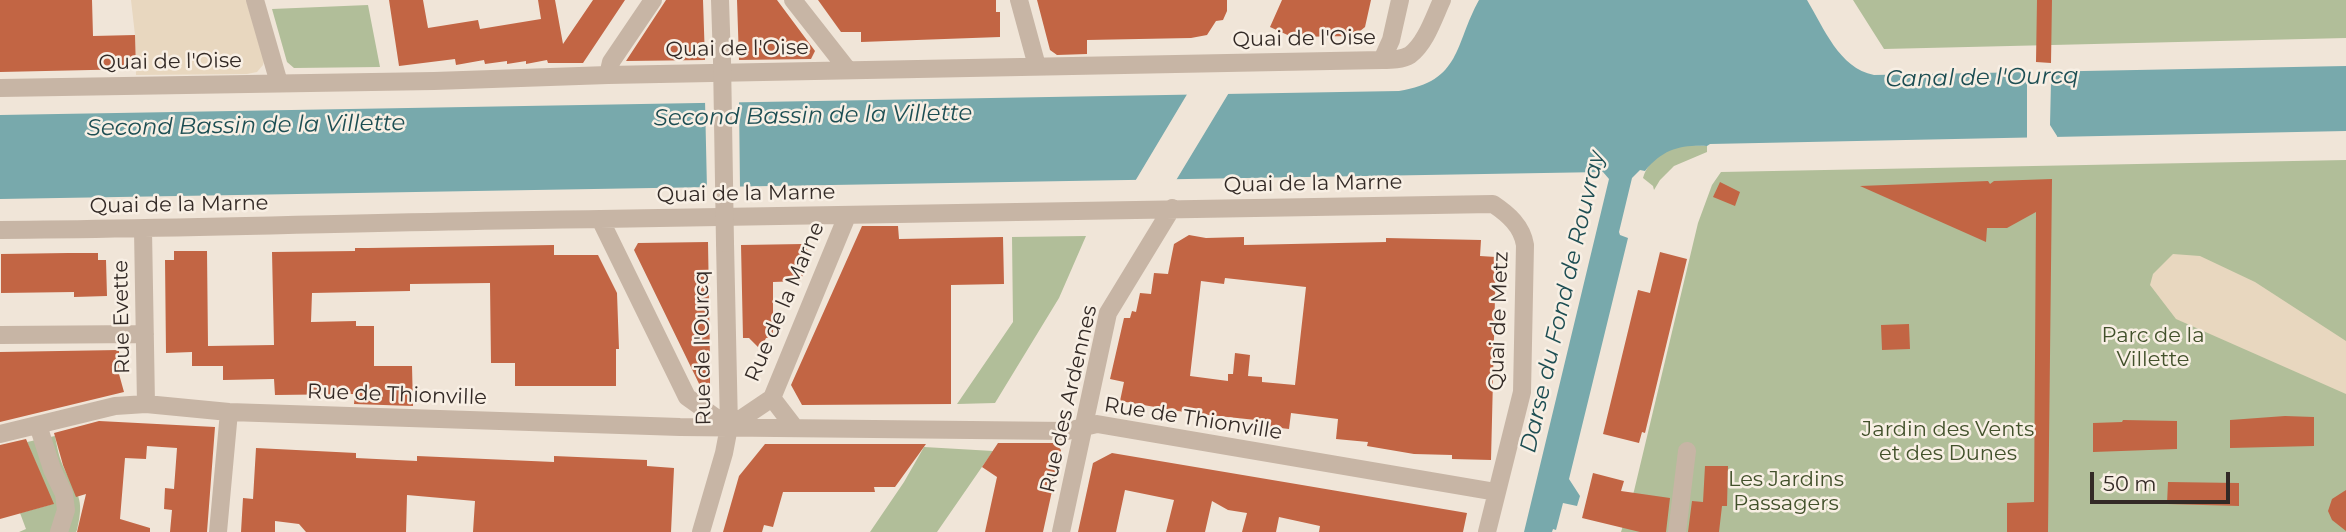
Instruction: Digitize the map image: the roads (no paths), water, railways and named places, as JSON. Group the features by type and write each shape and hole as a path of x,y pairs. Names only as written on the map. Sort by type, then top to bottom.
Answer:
{"street":[{"path":"255,0 279,83"},
{"path":"608,75 611,62 653,0"},
{"name":"Rue de l'Ourcq","path":"701,532 729,427 720,0"},
{"path":"793,0 848,70"},
{"path":"1018,0 1037,66"},
{"path":"1382,60 1391,40 1400,0"},
{"name":"Quai de l'Oise","path":"0,88 1400,59 1410,54 1424,38 1442,0"},
{"name":"Quai de la Marne","path":"0,230 143,230 600,219 1493,204"},
{"name":"Quai de Metz","path":"1487,532 1522,392 1525,244 1523,234 1511,218 1493,204"},
{"name":"Rue des Ardennes","path":"1061,532 1108,313 1172,208"},
{"name":"Rue de la Marne","path":"729,427 772,397 847,216"},
{"path":"600,219 687,397 729,427"},
{"name":"Rue Evette","path":"143,230 146,404"},
{"path":"0,335 145,334"},
{"path":"772,397 796,428"},
{"name":"Rue de Thionville","path":"0,434 115,406 146,404 229,412 729,427 1067,432 1097,424 1496,492"},
{"path":"218,532 229,412"},
{"path":"38,425 52,469 64,494 66,510 59,532"},
{"path":"1677,532 1687,451"}],"water":[{"path":"1479,0 1807,0 1842,56 1862,71 1874,75 2346,66 2346,131 1710,144 1688,146 1665,153 1645,171 1640,170 1632,178 1619,232 1628,238 1569,479 1580,496 1577,506 1563,503 1556,530 1553,529 1552,532 1524,532 1609,179 1603,172 0,199 0,115 1399,91 1420,86 1435,79 1445,70 1453,59"}],"water label":[{"name":"Canal de l'Ourcq","path":"1982,78"},
{"name":"Second Bassin de la Villette","path":"813,116"},
{"name":"Second Bassin de la Villette","path":"246,126"},
{"name":"Darse du Fond de Rouvray","path":"1563,302"}],"park label":[{"name":"Parc de la Villette","path":"2153,348"},
{"name":"Jardin des Vents et des Dunes","path":"1948,442"},
{"name":"Les Jardins Passagers","path":"1786,492"}]}
